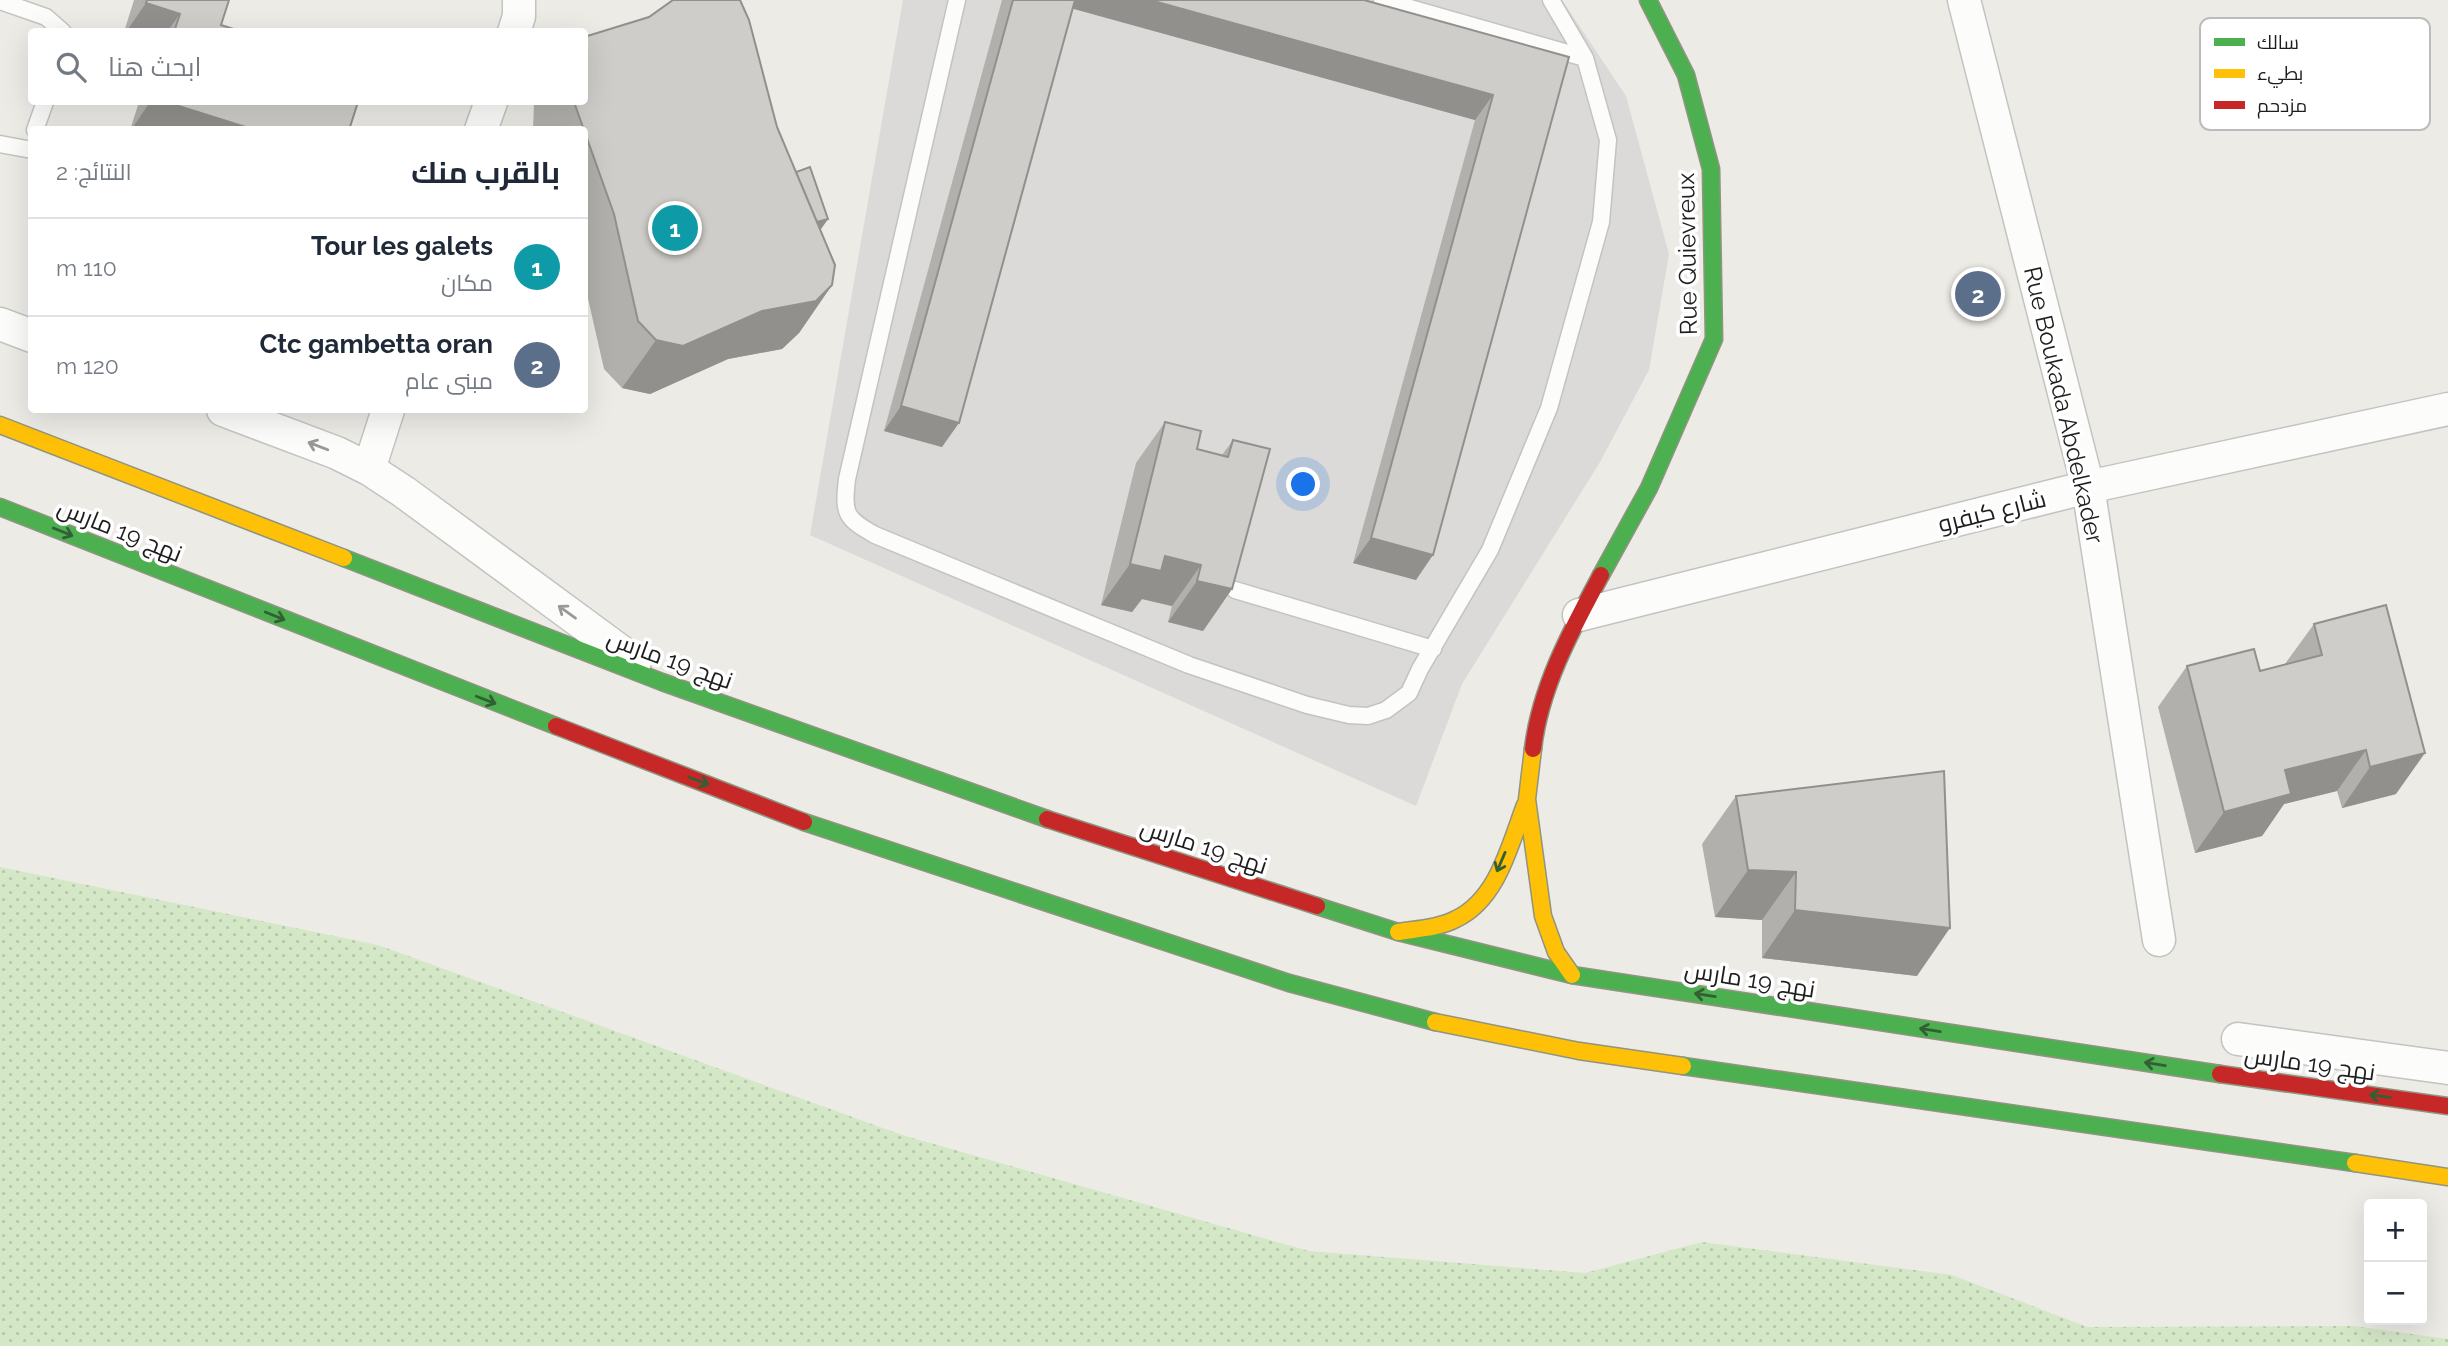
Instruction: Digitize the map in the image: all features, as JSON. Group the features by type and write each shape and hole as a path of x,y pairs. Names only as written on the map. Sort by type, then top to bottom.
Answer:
{"main road":[{"name":"Rue Quievreux","path":"1527,799 1536,724 1551,679 1579,615 1649,488 1714,339 1711,169 1686,75 1648,0"},
{"name":"نهج 19 مارس","path":"0,425 662,682 1009,807 1398,932 1572,975 2186,1069 2448,1106"},
{"name":"نهج 19 مارس","path":"0,507 431,678 834,833 1289,983 1433,1022 1580,1051 2448,1177"},
{"path":"1398,932 1455,920 1470,912 1485,898 1527,799"},
{"path":"1527,799 1543,916 1556,952 1572,975"}],"street":[{"path":"515,28 519,16 519,0"},
{"name":"Rue Boukada Abdelkader","path":"1964,0 2088,487 2159,940"},
{"path":"482,126 490,105"},
{"path":"0,324 28,334"},
{"name":"شارع كيفرو","path":"1579,615 2088,487 2448,409"},
{"path":"231,413 337,453 369,469 662,682"},
{"path":"369,469 387,413"},
{"path":"2238,1039 2448,1068"}],"lane":[{"path":"957,0 847,479 844,506 853,522 875,535 1189,665 1307,705 1349,715 1368,716 1386,710 1409,693 1490,550 1549,408 1601,222 1608,140 1586,58 1551,0"},
{"path":"1382,0 1586,58"},
{"path":"0,1 46,17 58,28"},
{"path":"36,126 44,105"},
{"path":"0,144 28,147"},
{"path":"1234,590 1433,649"}],"shaded area":[{"path":"903,0 1562,0 1626,96 1669,254 1649,370 1600,462 1462,684 1416,806 810,535"}],"green space":[{"path":"0,867 378,945 902,1135 1309,1251 1585,1273 1702,1242 1952,1275 2087,1327 2354,1326 2448,1339 2448,1346 0,1346"}],"building":[{"path":"147,0 229,0 221,25 230,28 175,28 180,14 146,3"},
{"path":"673,0 740,0 749,20 777,127 835,265 832,285 816,301 762,311 683,346 656,340 638,321 614,214 588,141 588,126 583,126 575,105 588,105 588,36 649,17"},
{"path":"1013,0 1075,0 959,423 901,406"},
{"path":"1150,0 1364,0 1569,57 1433,555 1371,538 1493,95"},
{"path":"176,105 357,105 350,126 242,126"},
{"path":"810,167 828,219 817,222 796,172"},
{"path":"1165,422 1201,431 1197,449 1228,457 1233,440 1270,449 1232,589 1197,581 1201,565 1165,556 1161,571 1130,564"},
{"path":"2386,605 2425,753 2370,767 2366,750 2285,770 2291,794 2224,812 2187,666 2254,649 2260,671 2322,655 2314,624"},
{"path":"1944,771 1950,928 1795,910 1796,872 1748,870 1736,796"}],"traffic: fast":[{"path":"1601,575 1649,488 1714,339 1711,169 1686,75 1648,0"},
{"path":"0,507 556,726"},
{"path":"344,558 662,682 1047,819"},
{"path":"804,822 1289,983 1435,1022"},
{"path":"1317,906 1398,932 1572,975 2220,1074"},
{"path":"1683,1066 2355,1163"}],"traffic: slow":[{"path":"0,425 344,558"},
{"path":"1533,749 1527,799 1543,916 1556,952 1572,975"},
{"path":"1398,932 1449,922 1470,910 1482,898 1501,869 1525,805"},
{"path":"1435,1022 1579,1051 1683,1066"},
{"path":"2355,1163 2448,1177"}],"traffic: jam":[{"path":"1533,749 1542,703 1550,681 1601,575"},
{"path":"556,726 804,822"},
{"path":"1047,819 1317,906"},
{"path":"2220,1074 2448,1106"}],"place":[{"name":"Tour les galets","path":"675,228"},
{"name":"Ctc gambetta oran","path":"1978,294"}]}
